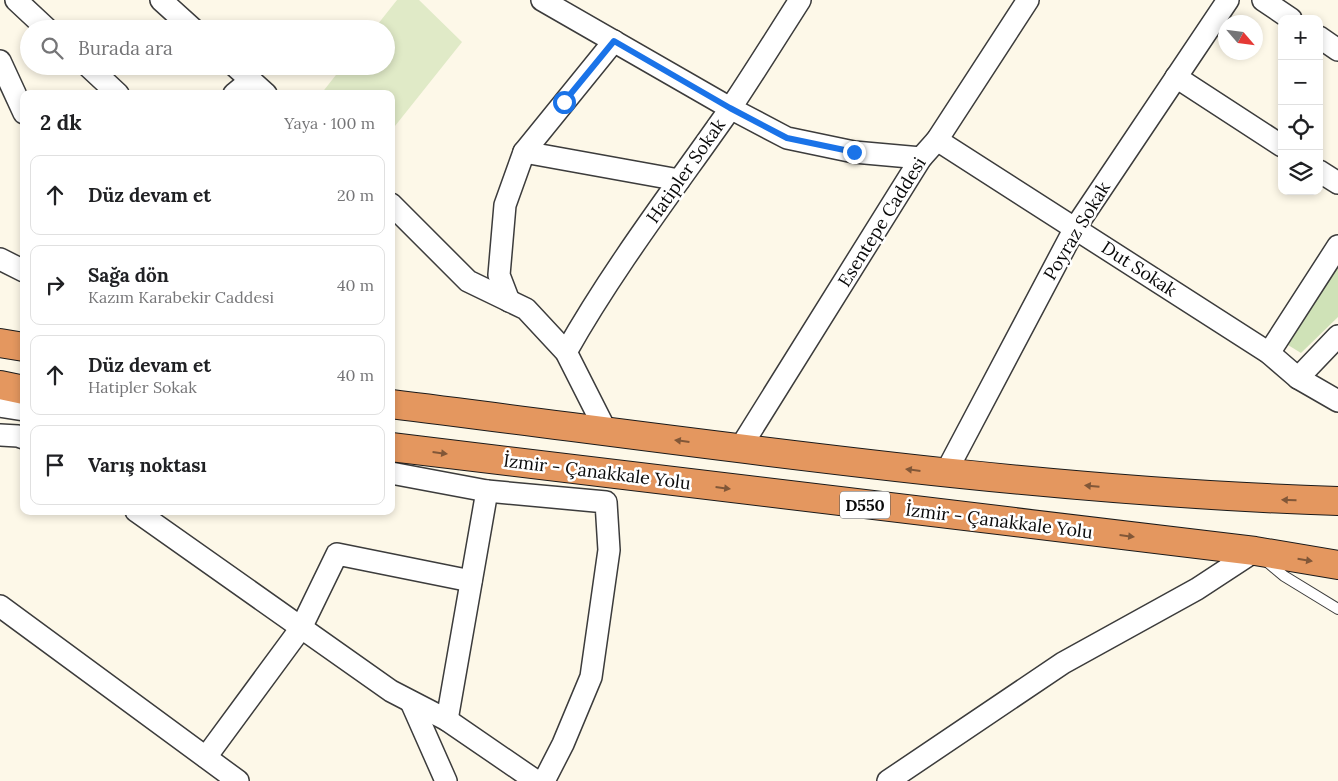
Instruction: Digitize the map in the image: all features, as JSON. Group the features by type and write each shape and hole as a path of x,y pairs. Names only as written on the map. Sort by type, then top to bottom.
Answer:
{"highway":[{"path":"0,343 20,346"},
{"path":"0,385 20,389"},
{"name":"D550","path":"395,405 944,474 1238,498 1338,501"},
{"name":"İzmir - Çanakkale Yolu","path":"395,447 1255,551 1338,565"}],"street":[{"path":"16,0 38,20"},
{"path":"161,0 183,20"},
{"path":"542,0 730,108 800,0"},
{"name":"Esentepe Caddesi","path":"740,448 921,158 937,140 1028,0"},
{"name":"Poyraz Sokak","path":"944,474 1075,228 1228,0"},
{"path":"1263,0 1285,15"},
{"path":"1323,40 1338,50"},
{"path":"509,301 500,275 505,205 524,152 614,41"},
{"path":"0,61 20,105"},
{"path":"98,75 114,90"},
{"path":"1176,77 1278,143"},
{"path":"239,90 251,80"},
{"name":"Hatipler Sokak","path":"566,352 586,317 730,108 787,138 854,152 921,158"},
{"name":"Dut Sokak","path":"937,140 1268,352 1298,378 1338,401"},
{"path":"524,152 679,180"},
{"path":"1323,174 1338,183"},
{"path":"395,212 468,281 526,309 566,352 606,431"},
{"path":"1268,352 1338,246"},
{"path":"0,259 20,269"},
{"path":"1298,378 1338,336"},
{"path":"0,406 20,409"},
{"path":"0,435 20,437"},
{"path":"395,474 487,491 606,502 609,550 592,677 563,744 544,781"},
{"path":"447,720 487,491"},
{"path":"142,515 391,691 447,720 527,778"},
{"path":"888,781 1063,663 1197,589 1255,551"},
{"path":"206,757 301,628 337,554 471,581"},
{"path":"0,606 238,781"},
{"path":"411,702 446,781"}],"lane":[{"path":"1255,551 1284,576 1338,609"}],"green space":[{"path":"397,0 419,0 462,42 395,126 395,90 324,90 336,75 395,75 395,20 381,20"},
{"path":"1338,267 1338,317 1301,353 1288,345"}],"route":[{"path":"564,102 614,41 730,108 787,138 854,152"}]}
